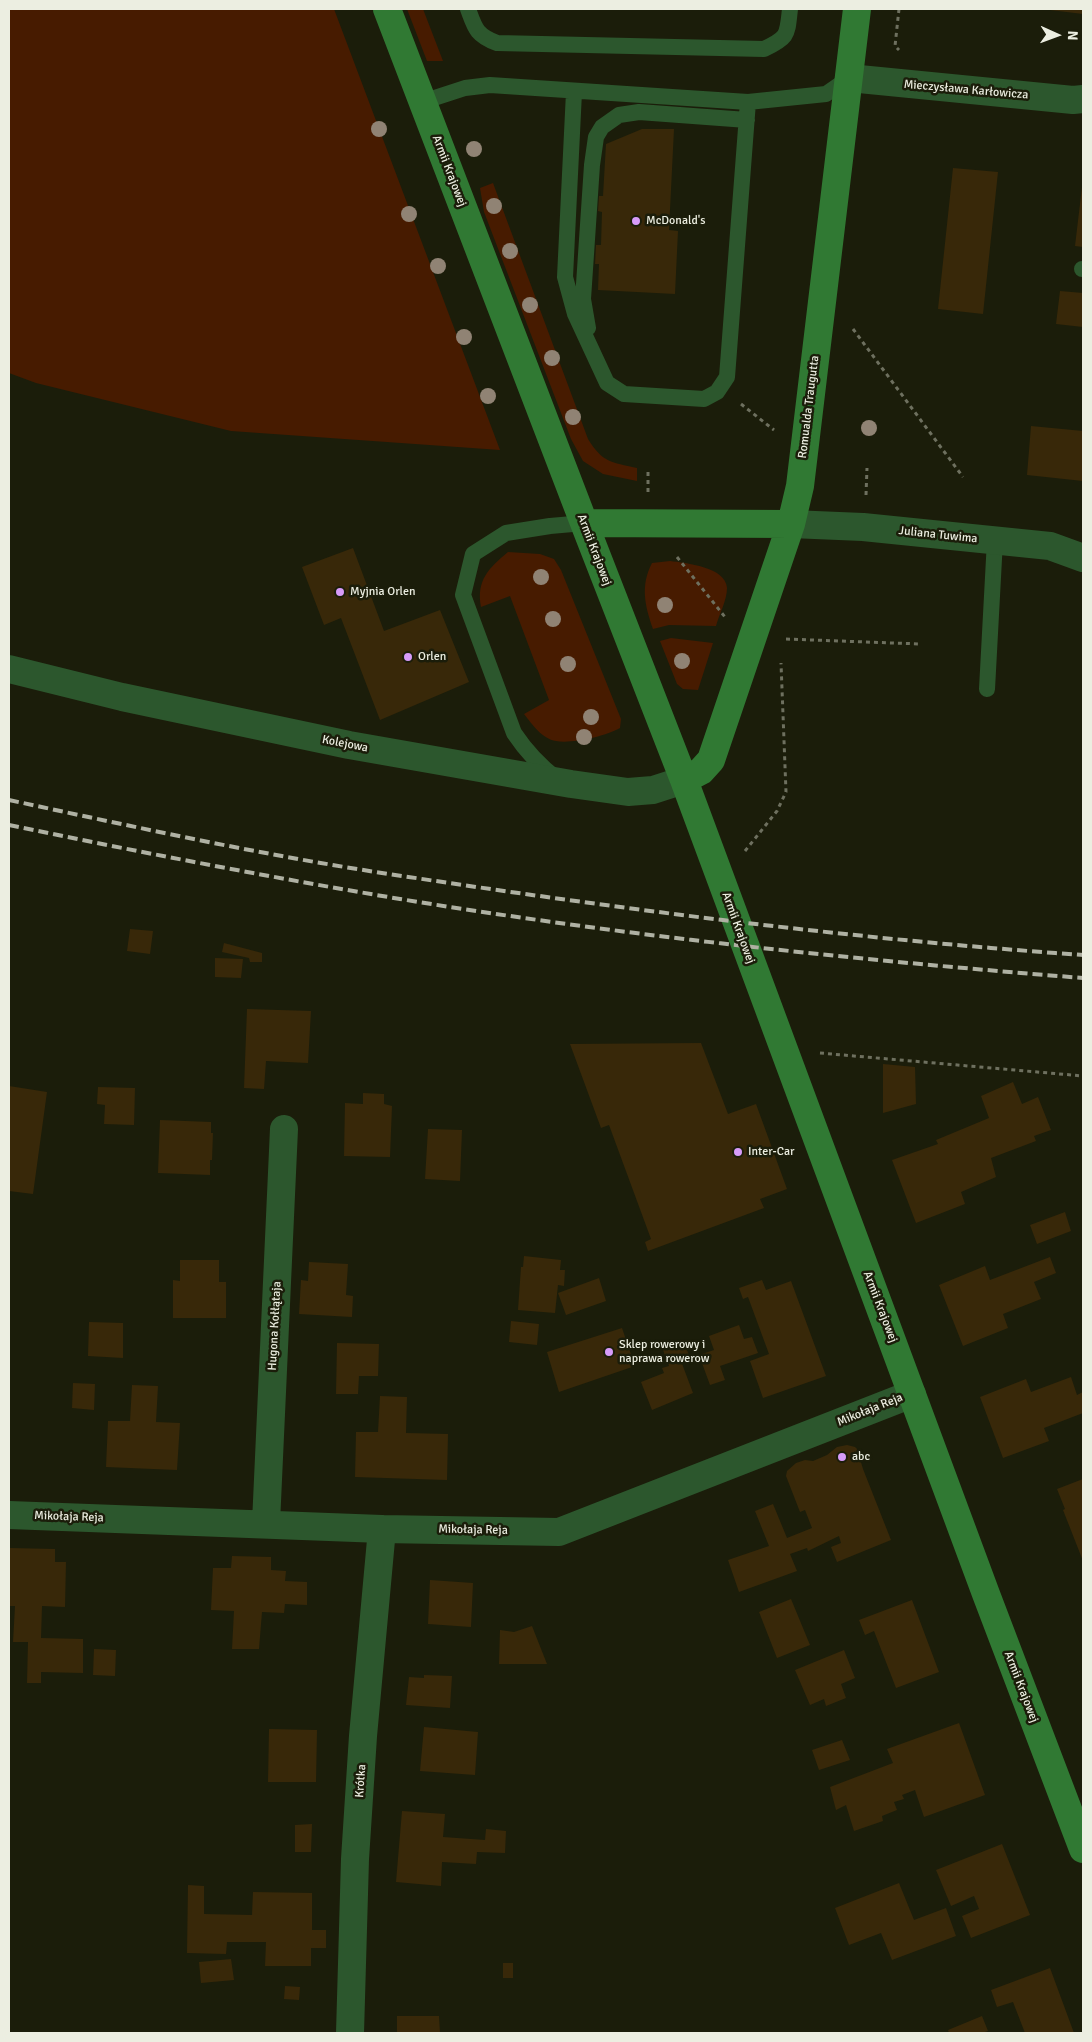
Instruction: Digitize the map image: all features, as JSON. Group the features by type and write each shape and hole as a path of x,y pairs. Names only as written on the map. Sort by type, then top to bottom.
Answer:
{"main road":[{"name":"Armii Krajowej","path":"387,9 684,780 1083,1849"},
{"name":"Romualda Traugutta","path":"684,780 702,771 711,760 791,524 800,486 857,9"},
{"path":"584,523 791,524"}],"street":[{"name":"Mieczysława Karłowicza","path":"849,78 1073,100 1083,99"},
{"name":"Juliana Tuwima","path":"791,524 863,527 1050,546 1083,558"},
{"name":"Kolejowa","path":"9,670 122,697 349,745 560,781 628,792 653,790 684,780"},
{"name":"Hugona Kołłątaja","path":"266,1523 284,1129"},
{"name":"Mikołaja Reja","path":"9,1515 559,1532 912,1394"},
{"name":"Krótka","path":"350,2033 363,1736 382,1528"}],"lane":[{"path":"468,9 476,32 485,39 497,43 764,49 781,40 787,33 790,9"},
{"path":"422,102 465,88 490,85 748,102 826,94 849,78"},
{"path":"574,92 565,276 575,314 607,383 624,394 704,399 716,392 727,377 748,102"},
{"path":"591,350 584,299 592,164 596,138 602,127 619,114 639,112 747,120"},
{"path":"560,781 543,768 524,748 514,733 463,594 473,554 506,533 584,523"},
{"path":"987,689 995,540"}],"path":[{"path":"853,329 962,477"},
{"path":"720,388 778,433"},
{"path":"673,553 728,621"},
{"path":"780,639 920,644"},
{"path":"741,856 777,811 786,792 780,658"},
{"path":"815,1052 1083,1076"}],"shaded area":[{"path":"9,9 334,9 500,450 231,431 36,383 9,373"},
{"path":"407,9 423,9 443,61 427,61"},
{"path":"493,183 588,439 598,453 608,460 637,468 637,481 603,474 583,461 571,439 484,212 480,188"},
{"path":"508,552 540,554 554,559 561,570 621,719 620,728 589,739 556,741 542,734 524,714 549,700 510,596 481,607 480,598 480,589 486,575"},
{"path":"670,561 704,567 720,575 725,581 727,588 726,597 716,626 669,625 653,629 645,596 648,571 652,563"},
{"path":"671,638 713,643 698,690 683,689 677,684 660,641"}],"building":[{"path":"1083,9 1083,14 1050,10"},
{"name":"McDonald's","path":"642,129 674,129 669,230 678,231 675,294 598,290 599,264 595,264 596,245 601,245 602,212 598,211 599,196 603,196 606,144"},
{"path":"953,168 998,172 983,314 938,309"},
{"path":"1083,187 1083,247 1075,246"},
{"path":"1060,291 1083,293 1083,327 1056,324"},
{"path":"1031,426 1083,431 1083,481 1027,475"},
{"path":"353,548 384,631 440,610 469,682 380,720 341,618 324,625 302,567"},
{"path":"130,929 153,931 150,954 127,951"},
{"path":"224,943 262,953 262,962 250,962 249,958 222,952"},
{"path":"215,958 243,959 241,978 215,977"},
{"path":"247,1009 311,1011 308,1063 266,1061 264,1089 244,1088"},
{"path":"701,1043 728,1114 756,1104 787,1189 760,1199 764,1208 648,1251 645,1242 651,1239 609,1125 601,1128 570,1044"},
{"path":"883,1064 915,1067 916,1104 883,1113"},
{"path":"1013,1082 1022,1104 1038,1097 1051,1130 1034,1136 1036,1141 991,1158 996,1177 961,1192 965,1204 916,1223 892,1160 938,1144 936,1140 989,1118 981,1096"},
{"path":"9,1086 47,1092 33,1194 9,1191"},
{"path":"98,1087 135,1088 134,1125 104,1124 105,1105 97,1104"},
{"path":"363,1093 384,1094 384,1104 392,1106 390,1157 344,1156 345,1103 363,1104"},
{"path":"160,1120 211,1122 211,1133 213,1133 210,1175 158,1173"},
{"path":"428,1129 462,1130 460,1181 425,1179"},
{"path":"1065,1212 1071,1231 1037,1244 1030,1225"},
{"path":"524,1256 561,1260 560,1270 565,1270 564,1286 558,1285 555,1313 518,1310 521,1267 523,1267"},
{"path":"1050,1257 1056,1273 1034,1282 1041,1299 1003,1314 1008,1328 963,1346 939,1285 985,1266 990,1280"},
{"path":"180,1260 219,1260 219,1282 226,1282 226,1318 173,1318 173,1280 180,1281"},
{"path":"309,1262 348,1264 346,1295 353,1296 352,1317 299,1314 301,1280 308,1281"},
{"path":"599,1278 606,1301 566,1315 558,1293"},
{"path":"762,1280 766,1290 791,1281 826,1376 763,1398 750,1361 769,1354 748,1297 743,1299 739,1288"},
{"path":"511,1321 539,1324 537,1345 509,1342"},
{"path":"89,1322 123,1323 123,1358 88,1356"},
{"path":"739,1325 744,1339 752,1337 758,1353 720,1366 725,1380 710,1385 699,1355 714,1350 709,1336"},
{"path":"622,1328 635,1366 559,1392 547,1352"},
{"path":"684,1342 690,1358 681,1361 693,1393 652,1410 641,1382 664,1373 662,1368 669,1366 663,1350"},
{"path":"337,1343 379,1344 378,1376 359,1376 358,1394 336,1394"},
{"path":"1071,1377 1077,1395 1083,1392 1083,1413 1044,1428 1049,1441 1003,1458 980,1397 1026,1379 1031,1392"},
{"path":"73,1383 95,1384 94,1410 72,1408"},
{"path":"132,1385 158,1386 156,1422 180,1423 177,1470 106,1467 108,1421 130,1421"},
{"path":"380,1396 407,1397 406,1433 448,1434 447,1480 355,1477 356,1432 378,1432"},
{"path":"847,1445 857,1449 891,1540 837,1562 831,1547 841,1543 839,1536 808,1551 807,1548 790,1554 797,1571 739,1592 728,1560 769,1546 755,1511 773,1504 787,1538 812,1528 805,1510 800,1512 786,1476 787,1471 796,1463 805,1460 813,1461 827,1455 837,1447"},
{"path":"1083,1479 1083,1561 1057,1489"},
{"path":"9,1548 55,1549 55,1562 66,1562 65,1607 42,1606 41,1638 83,1639 83,1673 41,1672 41,1683 27,1683 28,1642 13,1642 15,1606 9,1606"},
{"path":"232,1556 271,1557 271,1570 286,1571 285,1581 307,1582 307,1605 285,1604 284,1613 262,1612 259,1649 232,1649 234,1611 211,1610 213,1568 231,1568"},
{"path":"430,1580 473,1583 471,1627 428,1624"},
{"path":"791,1599 810,1645 777,1658 759,1612"},
{"path":"912,1600 939,1672 896,1688 874,1631 865,1635 859,1620"},
{"path":"532,1626 547,1664 499,1664 500,1630 514,1632"},
{"path":"94,1649 116,1650 115,1676 93,1675"},
{"path":"844,1650 855,1678 841,1684 846,1698 826,1706 824,1699 810,1705 795,1670"},
{"path":"424,1675 452,1676 450,1708 406,1705 409,1677 424,1678"},
{"path":"959,1723 985,1795 924,1817 915,1790 902,1795 904,1799 894,1802 897,1810 882,1816 883,1821 854,1831 846,1805 836,1810 830,1787 893,1763 887,1749"},
{"path":"424,1727 478,1732 475,1775 420,1771"},
{"path":"269,1729 317,1730 316,1782 268,1782"},
{"path":"842,1740 850,1760 819,1770 812,1750"},
{"path":"402,1811 445,1814 443,1837 485,1840 486,1829 506,1831 505,1853 477,1852 476,1864 442,1862 441,1886 396,1882"},
{"path":"312,1824 311,1852 295,1852 295,1825"},
{"path":"1002,1844 1030,1915 971,1938 962,1916 979,1909 974,1896 951,1906 936,1870"},
{"path":"899,1883 914,1920 946,1908 956,1936 892,1960 881,1933 849,1945 835,1908"},
{"path":"188,1885 204,1886 204,1914 252,1915 253,1892 312,1893 312,1930 326,1930 326,1948 311,1948 311,1966 265,1966 266,1942 227,1942 226,1954 187,1953"},
{"path":"231,1959 234,1980 201,1983 199,1962"},
{"path":"503,1963 513,1963 513,1978 503,1978"},
{"path":"1050,1968 1074,2033 1025,2033 1013,2002 997,2007 991,1990"},
{"path":"285,1986 300,1987 299,2000 284,1999"},
{"path":"397,2016 439,2016 440,2033 397,2033"},
{"path":"982,2016 988,2031 982,2033 949,2033 948,2030"}],"railway":[{"path":"9,800 294,858 476,887 822,932 1083,955"},
{"path":"9,825 302,882 485,912 741,946 1083,978"}],"place":[{"name":"McDonald's","path":"636,221"},
{"name":"Myjnia Orlen","path":"340,592"},
{"name":"Orlen","path":"408,657"},
{"name":"Inter-Car","path":"738,1152"},
{"name":"Sklep rowerowy i naprawa rowerow","path":"609,1352"},
{"name":"abc","path":"842,1457"}]}
